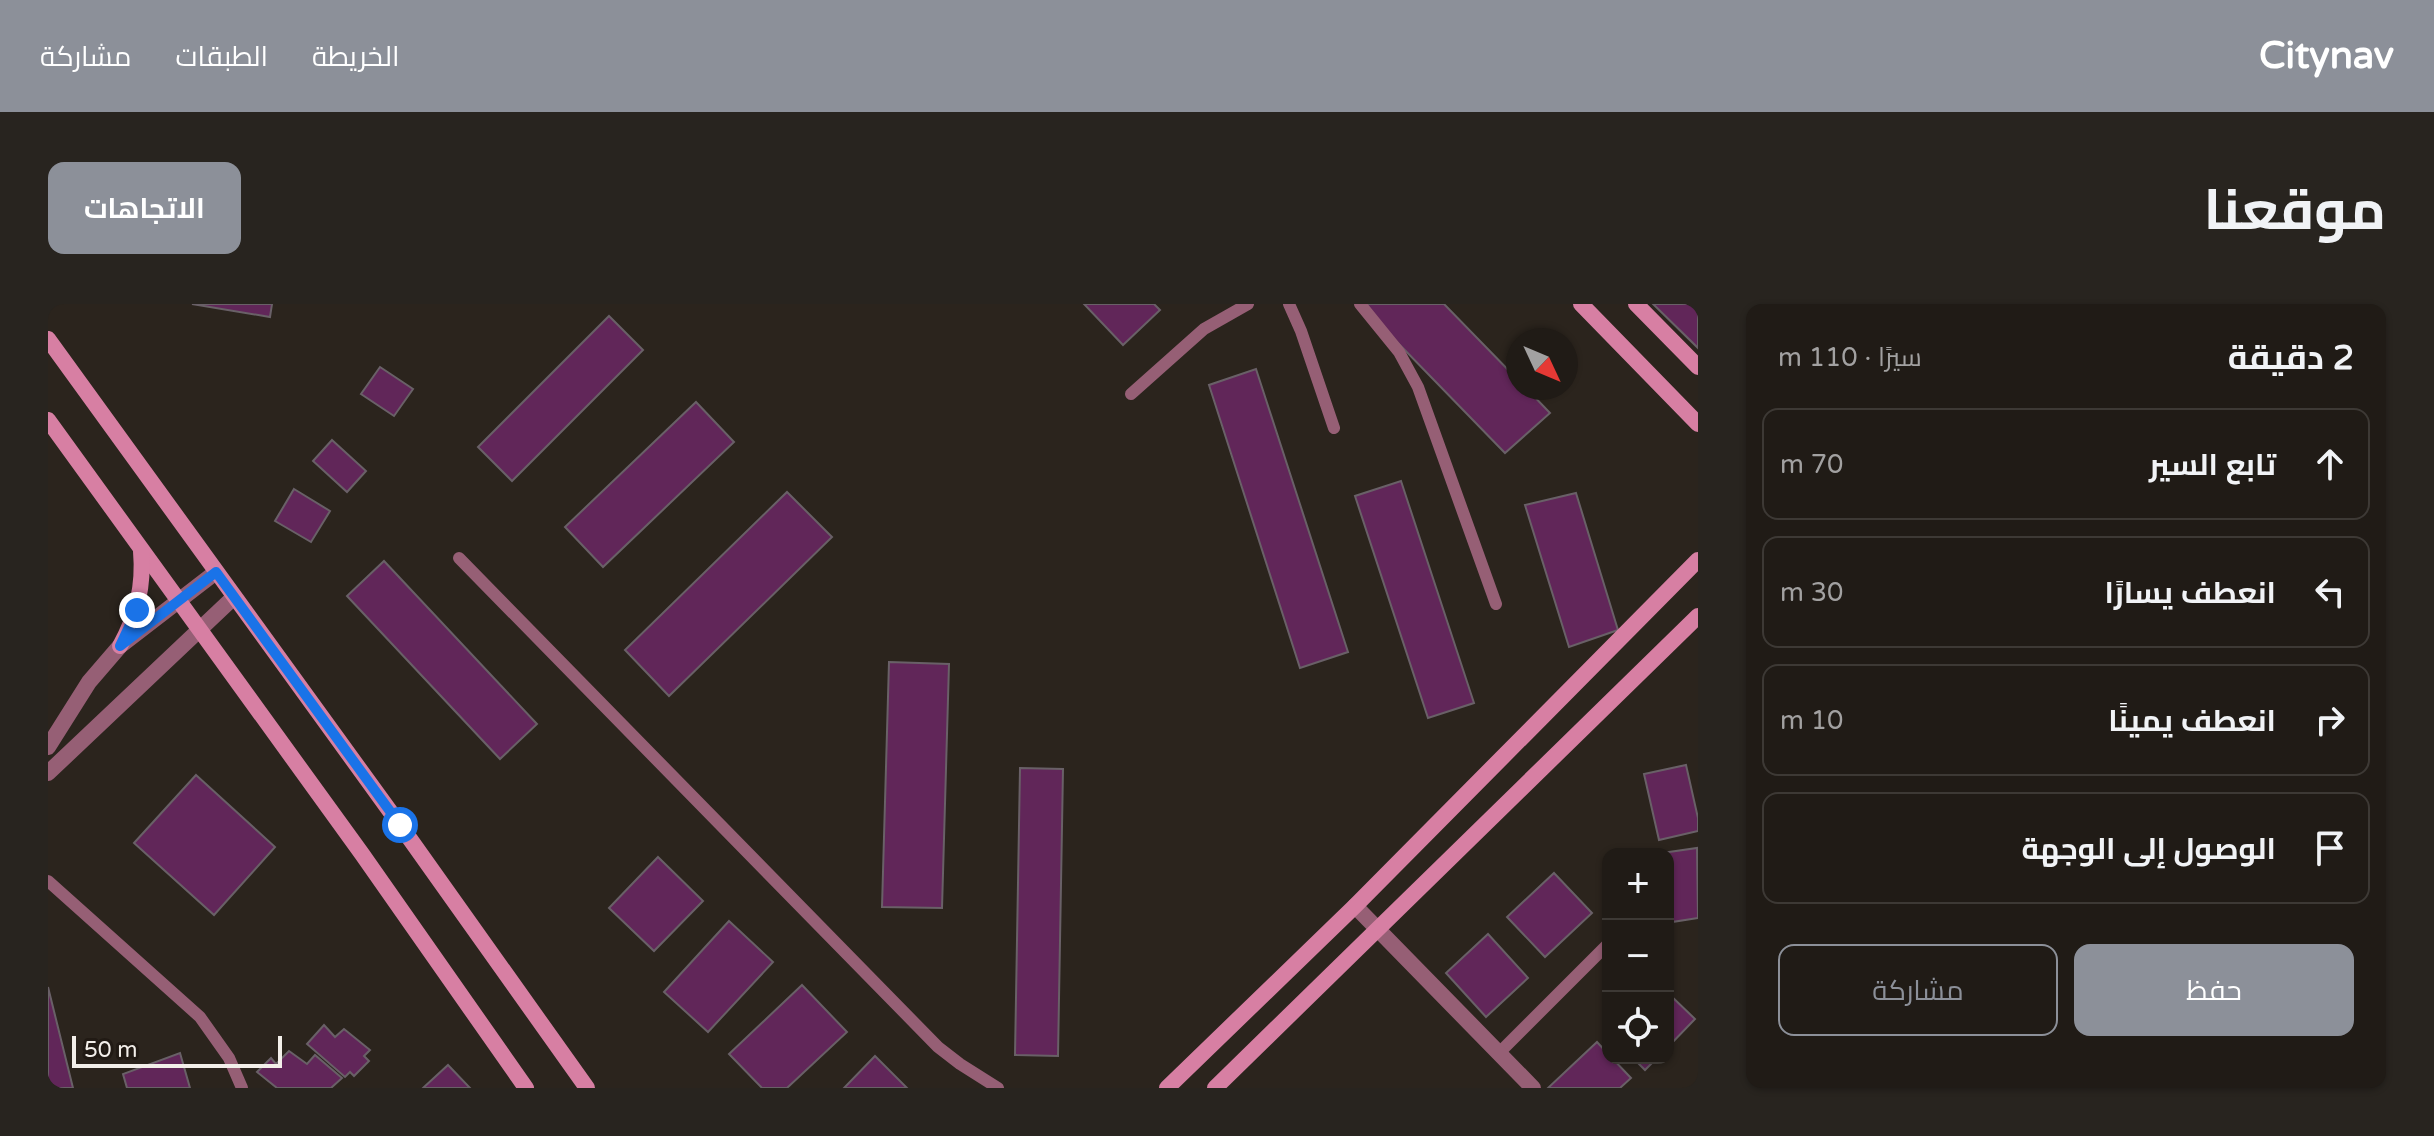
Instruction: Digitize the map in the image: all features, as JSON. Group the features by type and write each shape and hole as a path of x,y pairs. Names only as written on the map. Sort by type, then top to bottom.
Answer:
{"main road":[{"path":"1581,304 1698,424"},
{"path":"1636,304 1698,367"},
{"path":"48,339 587,1088"},
{"path":"48,420 362,854 526,1088"},
{"path":"120,646 137,610 141,590 141,549"},
{"path":"1167,1088 1355,906 1698,560"},
{"path":"1215,1088 1698,616"}],"street":[{"path":"48,747 89,682 120,646 216,572"},
{"path":"48,773 234,597"},
{"path":"1355,906 1533,1088"}],"lane":[{"path":"1131,394 1204,329 1248,304"},
{"path":"1289,304 1334,428"},
{"path":"1360,304 1399,352 1418,387 1496,604"},
{"path":"459,558 938,1047 998,1088"},
{"path":"48,881 200,1017 229,1058 242,1088"},
{"path":"1499,1053 1602,950"}],"building":[{"path":"192,304 272,304 270,317"},
{"path":"1084,304 1154,304 1160,310 1123,345"},
{"path":"1360,304 1444,304 1506,368 1506,400 1538,400 1550,413 1505,453"},
{"path":"1653,304 1698,304 1698,348"},
{"path":"609,316 643,350 512,481 478,447"},
{"path":"380,367 413,389 394,416 361,394"},
{"path":"1256,369 1348,652 1300,668 1209,385"},
{"path":"696,402 734,442 603,567 565,527"},
{"path":"332,440 366,471 347,492 313,461"},
{"path":"1401,481 1474,703 1428,718 1355,496"},
{"path":"294,489 330,511 311,542 275,521"},
{"path":"787,492 832,537 669,696 625,650"},
{"path":"1576,493 1618,630 1569,647 1525,505"},
{"path":"384,561 537,724 500,759 347,596"},
{"path":"889,662 949,664 942,908 882,907"},
{"path":"1686,765 1698,831 1659,840 1644,774"},
{"path":"1020,768 1063,769 1058,1056 1015,1055"},
{"path":"196,775 275,847 214,915 134,843"},
{"path":"1697,848 1698,918 1674,922 1674,851"},
{"path":"658,857 703,901 654,951 609,908"},
{"path":"1554,873 1592,913 1545,957 1507,917"},
{"path":"729,921 773,962 708,1032 664,992"},
{"path":"1488,934 1528,978 1486,1017 1446,973"},
{"path":"802,985 847,1032 787,1088 762,1088 729,1054"},
{"path":"48,987 73,1088 48,1088"},
{"path":"1674,999 1695,1019 1674,1041"},
{"path":"324,1025 335,1037 344,1029 370,1050 364,1056 369,1061 354,1076 350,1072 345,1077 307,1044"},
{"path":"1597,1042 1602,1047 1602,1064 1618,1064 1631,1078 1620,1088 1548,1088"},
{"path":"289,1051 307,1064 315,1055 342,1078 331,1088 277,1088 257,1072 271,1058 276,1064"},
{"path":"180,1053 190,1088 127,1088 123,1074"},
{"path":"875,1056 907,1088 844,1088"},
{"path":"448,1065 470,1088 423,1088"}],"route":[{"path":"137,610 120,646 216,572 400,825"}]}
